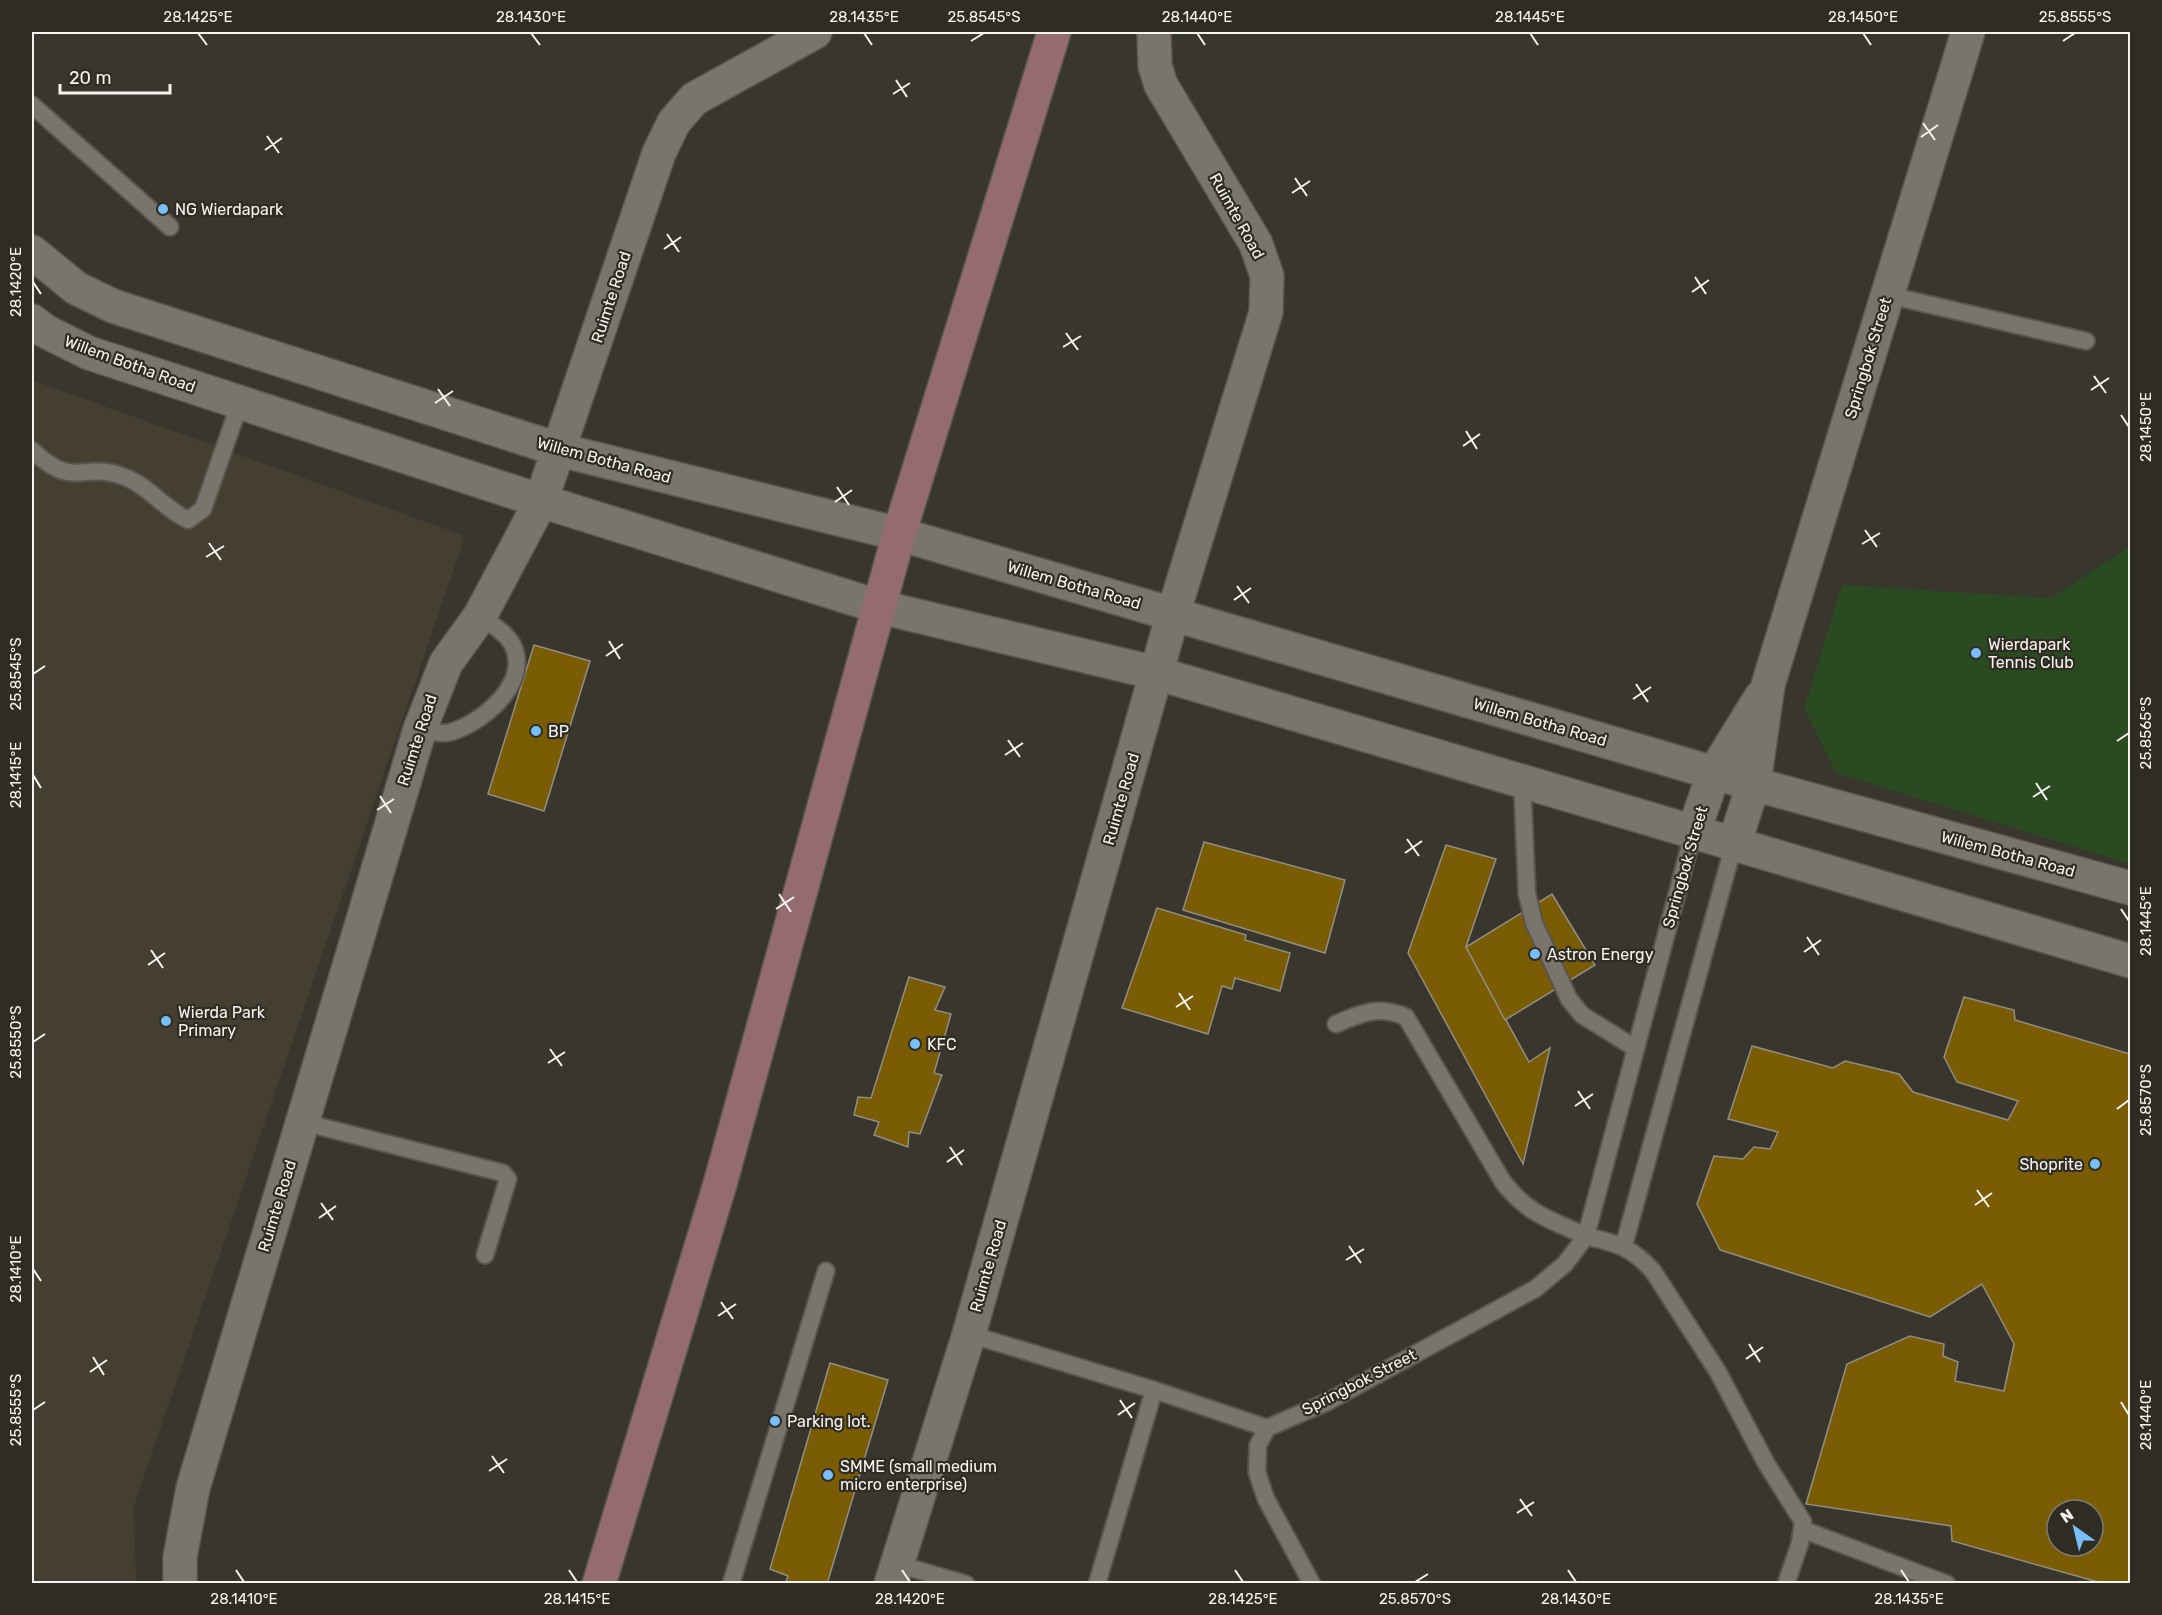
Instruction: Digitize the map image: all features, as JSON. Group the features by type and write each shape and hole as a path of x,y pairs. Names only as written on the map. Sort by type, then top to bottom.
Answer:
{"main road":[{"path":"599,1584 720,1184 880,607 898,534 1054,32"}],"street":[{"name":"Ruimte Road","path":"180,1584 180,1557 193,1488 420,729 446,663 480,616 542,501 659,153 674,122 694,99 814,32"},
{"name":"Ruimte Road","path":"894,1574 969,1334 1173,614 1263,326 1267,276 1256,244 1161,85 1155,66 1154,32"},
{"name":"Springbok Street","path":"1734,844 1754,783 1768,685 1968,32"},
{"name":"Willem Botha Road","path":"32,252 76,288 113,306 560,450 898,534 1714,773 2130,888"},
{"name":"Willem Botha Road","path":"32,321 45,331 89,353 542,501 880,607 1156,673 1694,830 1734,844 2130,961"},
{"name":"Springbok Street","path":"1694,830 1714,773 1768,685"}],"lane":[{"path":"32,105 170,227"},
{"path":"1888,295 2086,341"},
{"path":"32,450 47,465 69,474 121,475 188,520 195,518 203,509 240,403"},
{"path":"420,729 438,733 450,732 473,722 503,695 514,676 517,662 512,643 480,616"},
{"path":"1522,780 1527,894 1534,923 1569,999 1590,1020 1635,1048"},
{"name":"Springbok Street","path":"1267,1428 1327,1402 1535,1289 1565,1264 1586,1236 1694,830"},
{"name":"Springbok Street","path":"1624,1245 1734,844"},
{"path":"1336,1024 1365,1011 1391,1010 1406,1017 1510,1191 1528,1210 1586,1236 1624,1245 1634,1251 1653,1271 1718,1372 1766,1463 1800,1516 1804,1530 1786,1584"},
{"path":"302,1122 503,1173 508,1179 485,1255"},
{"path":"731,1584 826,1271"},
{"path":"969,1334 1154,1390 1267,1428 1258,1445 1257,1472 1266,1499 1312,1584"},
{"path":"1097,1584 1154,1390"},
{"path":"1804,1530 1947,1584"},
{"path":"894,1574 966,1584"}],"shaded area":[{"name":"Wierda Park Primary","path":"32,380 465,536 134,1506 136,1583 32,1583"}],"green space":[{"name":"Wierdapark Tennis Club","path":"2130,546 2130,864 1836,773 1804,708 1842,585 2051,598"}],"building":[{"path":"534,645 590,661 544,811 488,794"},
{"path":"1204,842 1345,880 1325,953 1183,910"},
{"path":"1446,845 1496,859 1466,947 1529,1062 1550,1048 1523,1164 1408,953"},
{"path":"1552,894 1595,965 1505,1020 1466,947"},
{"path":"1157,908 1246,935 1245,940 1290,953 1280,991 1235,978 1232,989 1222,986 1208,1034 1122,1008"},
{"name":"KFC","path":"909,977 945,987 935,1010 951,1014 934,1073 942,1075 920,1134 909,1132 908,1147 874,1135 879,1122 854,1115 858,1097 871,1098"},
{"path":"1964,997 2014,1010 2015,1020 2130,1054 2130,1584 2105,1584 1952,1541 1951,1526 1806,1504 1847,1364 1910,1336 1944,1344 1943,1356 1958,1362 1955,1381 2004,1391 2014,1344 1982,1284 1930,1317 1720,1250 1697,1204 1714,1156 1743,1159 1754,1147 1770,1149 1778,1132 1728,1119 1752,1046 1833,1068 1845,1061 1899,1074 1913,1092 2008,1120 2018,1101 1957,1082 1944,1057"},
{"name":"SMME (small medium micro enterprise)","path":"830,1363 888,1380 827,1584 785,1584 788,1576 770,1569"}],"place":[{"name":"NG Wierdapark","path":"163,209"},
{"name":"Wierdapark Tennis Club","path":"1976,653"},
{"name":"BP","path":"536,731"},
{"name":"Astron Energy","path":"1535,954"},
{"name":"Wierda Park Primary","path":"166,1021"},
{"name":"KFC","path":"915,1044"},
{"name":"Shoprite","path":"2095,1164"},
{"name":"Parking lot.","path":"775,1421"},
{"name":"SMME (small medium micro enterprise)","path":"828,1475"}]}
